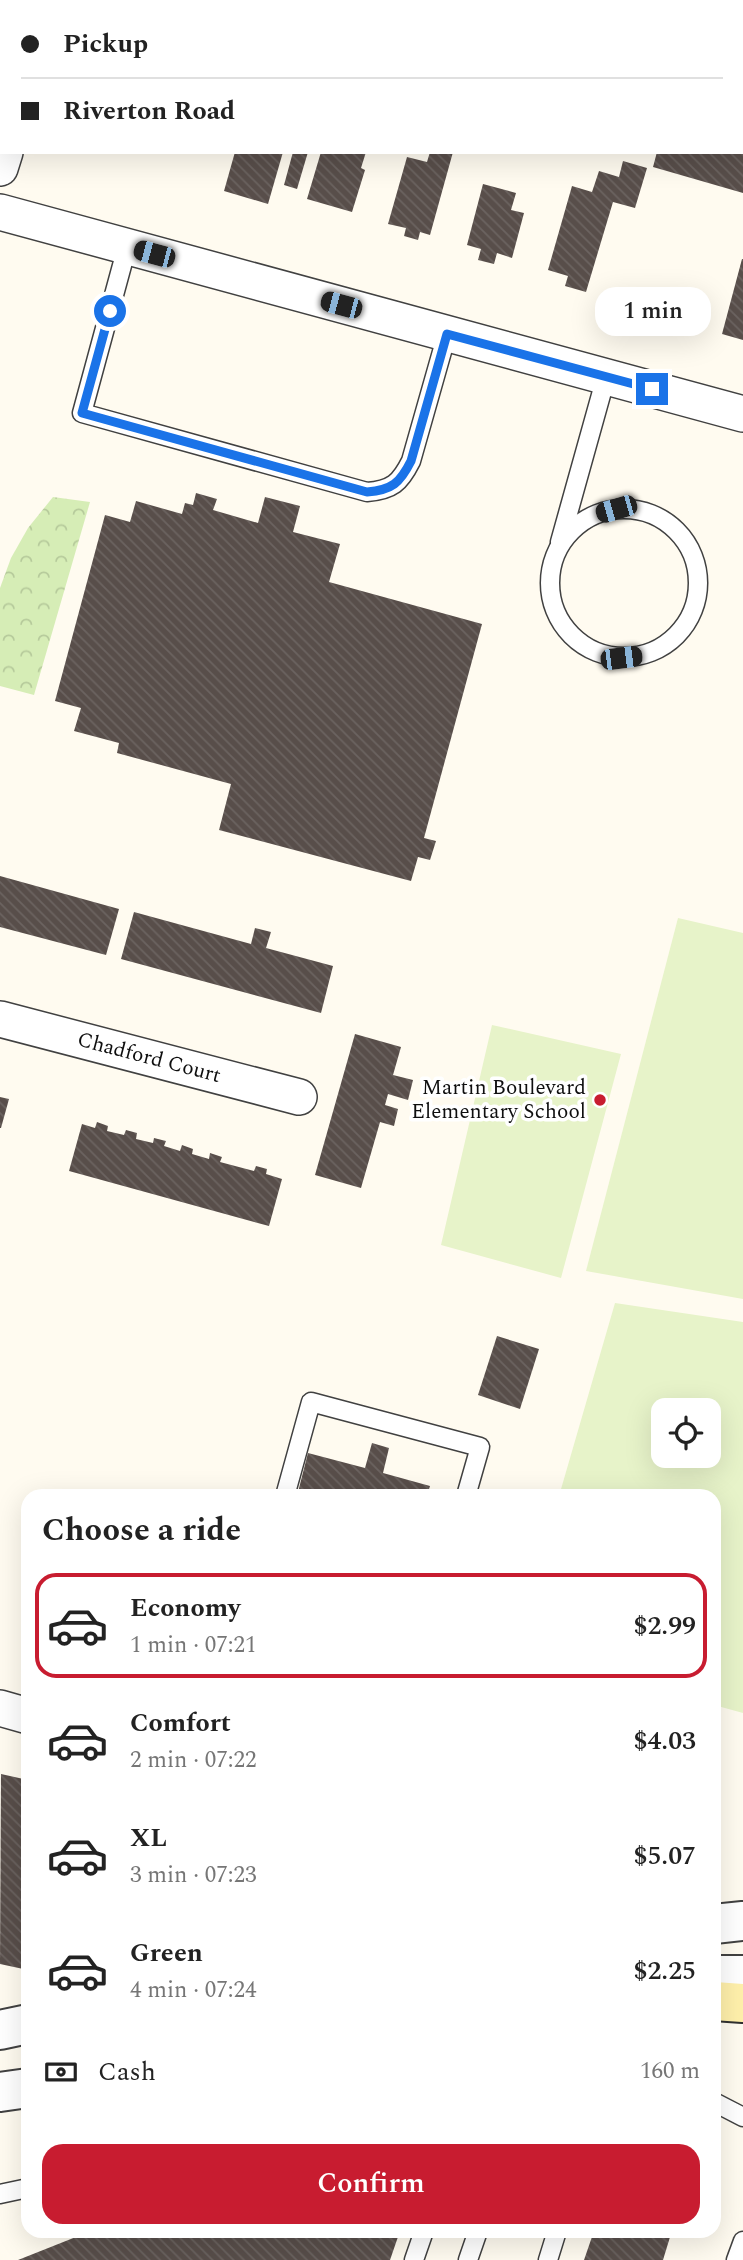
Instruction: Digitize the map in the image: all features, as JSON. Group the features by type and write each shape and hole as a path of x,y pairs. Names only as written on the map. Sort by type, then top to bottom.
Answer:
{"main road":[{"path":"721,2001 743,2003"}],"street":[{"path":"0,212 743,414"},
{"name":"Chadford Court","path":"0,1019 299,1097"},
{"path":"0,1708 21,1714"},
{"path":"721,1923 743,1921"},
{"path":"721,1975 743,1975"},
{"path":"0,2030 21,2026"},
{"path":"0,2092 21,2089"}],"lane":[{"path":"127,247 82,413 354,489 367,492 385,491 403,477 411,461 447,334"},
{"path":"558,549 572,530 593,516 616,509 640,510 663,519 681,535 694,556 698,580 695,605 685,626 667,644 645,655 621,658 597,653 576,640 560,622 551,598 550,573 606,377"},
{"path":"287,1489 311,1402 480,1447 468,1489"},
{"path":"721,2106 743,2117"},
{"path":"0,2194 21,2190"},
{"path":"414,2260 422,2238"},
{"path":"468,2260 476,2238"},
{"path":"548,2260 555,2238"},
{"path":"736,2260 743,2241"}],"green space":[{"path":"53,497 90,502 34,695 0,686 0,588 11,558 28,528"},
{"path":"678,918 743,933 743,1299 586,1271"},
{"path":"492,1025 621,1054 561,1278 441,1245"},
{"path":"615,1303 743,1322 743,1713 721,1707 721,1489 561,1489"}],"building":[{"path":"234,154 282,154 268,204 224,191"},
{"path":"292,154 307,154 297,189 284,185"},
{"path":"320,154 365,154 361,168 365,170 352,212 307,199"},
{"path":"429,154 452,154 430,235 420,232 418,240 404,236 406,228 388,224 407,157 427,162"},
{"path":"656,154 743,154 743,193 653,167"},
{"path":"623,161 647,168 635,208 613,202 586,292 565,286 568,276 548,270 572,186 592,192 599,171 619,177"},
{"path":"483,184 516,193 511,210 524,213 512,258 497,253 494,264 478,260 481,249 467,245"},
{"path":"743,259 743,340 722,334"},
{"path":"196,493 217,499 213,510 258,523 265,497 300,506 293,532 340,544 329,582 482,624 424,838 436,841 430,860 418,857 411,881 219,830 231,784 117,753 119,743 74,731 81,708 55,701 105,515 130,522 136,501 182,514 185,503 193,505"},
{"path":"0,876 119,909 106,955 0,927"},
{"path":"134,912 251,944 255,928 271,932 266,948 333,966 321,1013 121,959"},
{"path":"355,1034 401,1047 393,1075 413,1080 408,1100 388,1094 385,1105 398,1109 394,1126 380,1122 361,1188 315,1175"},
{"path":"0,1097 9,1099 1,1128 0,1128"},
{"path":"97,1122 108,1126 107,1131 124,1135 126,1130 137,1133 136,1139 153,1143 154,1138 166,1141 164,1146 180,1151 182,1145 193,1149 192,1154 209,1159 210,1153 222,1157 220,1162 254,1171 256,1166 267,1169 266,1174 282,1179 269,1226 69,1171 82,1124 95,1128"},
{"path":"497,1336 539,1349 520,1409 478,1395"},
{"path":"372,1443 389,1448 383,1473 430,1486 429,1489 299,1489 308,1453 365,1468"},
{"path":"1,1774 21,1778 21,1968 0,1964"},
{"path":"73,2238 398,2238 390,2260 18,2260"},
{"path":"592,2238 670,2238 663,2260 584,2260"}],"place":[{"name":"Martin Boulevard Elementary School","path":"600,1100"}],"route":[{"path":"110,311 82,413 367,492 385,491 403,477 411,461 447,334 652,389"}]}
